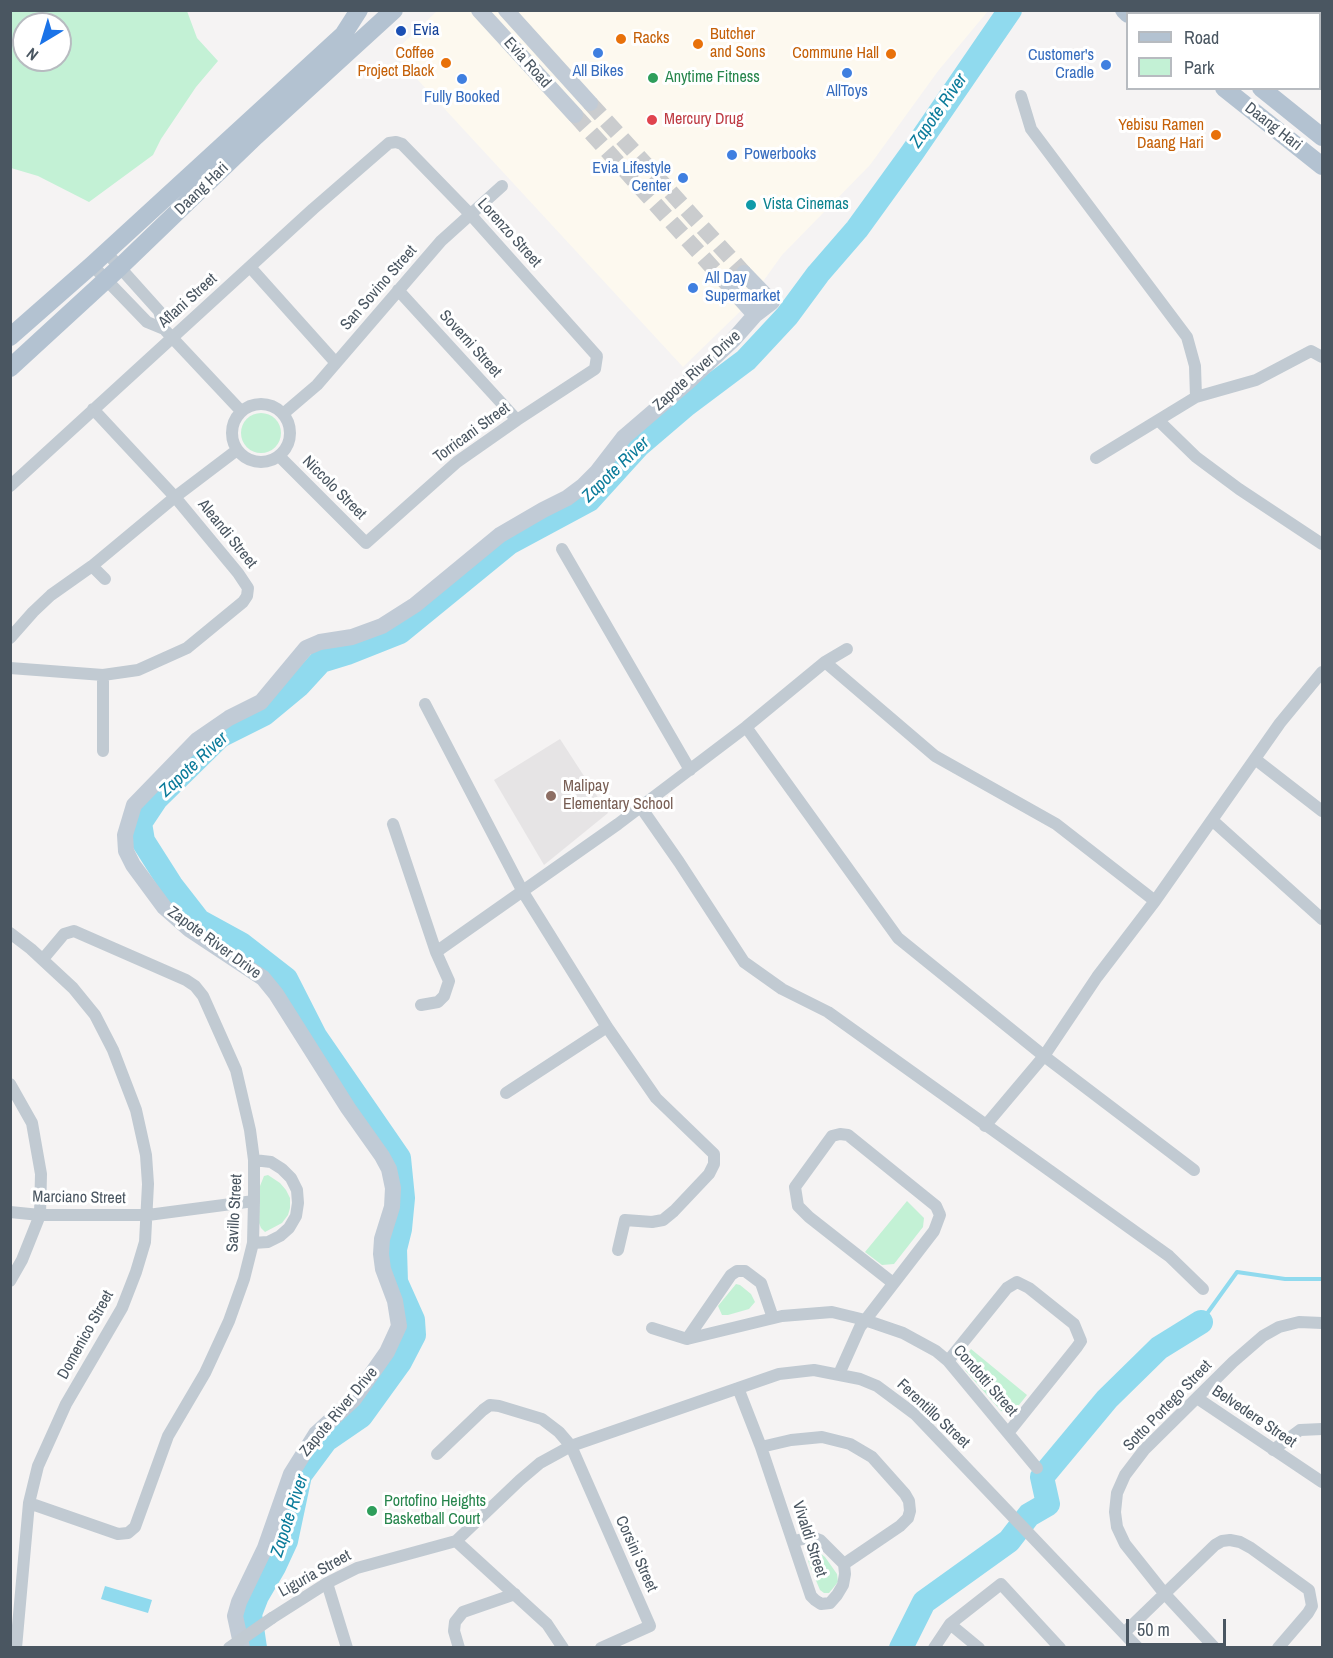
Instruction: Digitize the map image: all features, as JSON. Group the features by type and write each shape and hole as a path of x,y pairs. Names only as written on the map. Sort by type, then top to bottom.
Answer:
{"main road":[{"name":"Daang Hari","path":"10,337 92,266 343,34 359,10"},
{"path":"343,34 370,10"},
{"name":"Daang Hari","path":"10,368 120,267 256,136 394,10"},
{"name":"Daang Hari","path":"1227,90 1323,166"},
{"name":"Daang Hari","path":"1264,90 1323,137"}],"street":[{"name":"Evia Road","path":"479,10 575,115"},
{"name":"Evia Road","path":"506,10 590,103"},
{"path":"1021,96 1031,129 1186,337 1195,366 1197,397"},
{"name":"Lorenzo Street","path":"389,143 402,144 470,214 597,356"},
{"name":"Aflani Street","path":"10,486 93,409 168,334 250,267 389,143"},
{"name":"San Sovino Street","path":"284,414 317,385 441,241 502,186"},
{"path":"106,252 159,311 168,334"},
{"path":"92,266 147,322 168,334 241,411"},
{"path":"250,267 336,363"},
{"name":"Zapote River Drive","path":"242,1647 235,1616 239,1602 266,1548 291,1474 316,1434 354,1399 387,1352 399,1326 395,1301 381,1254 382,1239 392,1207 393,1188 389,1169 382,1156 348,1108 276,994 263,978 189,928 164,908 133,865 126,850 125,834 134,805 197,740 229,718 261,702 306,648 320,642 352,637 382,626 415,604 500,535 567,498 583,486 624,437 696,375 733,340 755,315 772,302 744,273"},
{"path":"729,286 755,315"},
{"name":"Soverni Street","path":"398,290 517,420"},
{"path":"1096,458 1197,397 1256,380 1311,351 1323,357"},
{"name":"Torricani Street","path":"366,543 447,470 517,420 595,369 597,356"},
{"path":"263,404 271,405 284,414 288,421 290,436 288,444 279,456 272,460 257,462 242,456 232,437 233,423 241,411 263,404"},
{"name":"Aleandi Street","path":"10,668 103,675 138,670 187,648 243,602 247,596 248,588 244,580 176,497 93,409"},
{"path":"1159,421 1196,457 1239,489 1323,544"},
{"path":"10,638 51,595 92,566 237,450"},
{"name":"Niccolo Street","path":"279,456 366,543"},
{"path":"562,549 690,770"},
{"path":"92,566 105,579"},
{"path":"436,952 523,892 690,770 825,662 846,649"},
{"path":"825,662 935,756 1056,824 1155,901"},
{"path":"986,1126 1044,1056 1097,977 1155,901 1280,723 1323,672"},
{"path":"103,675 104,751"},
{"path":"425,704 523,892 607,1027 656,1098 714,1154 714,1164 709,1174 663,1220 625,1221 618,1250"},
{"path":"746,727 898,938 1044,1056 1194,1170"},
{"path":"1255,759 1323,811"},
{"path":"640,806 744,962 782,989 828,1012 1169,1256 1203,1289"},
{"path":"1212,820 1323,918"},
{"path":"393,824 436,952 449,981 447,989 438,1002 421,1005"},
{"name":"Savillo Street","path":"29,1503 106,1532 128,1533 135,1527 168,1436 206,1373 219,1346 244,1279 253,1243 254,1160 250,1130 236,1070 203,996 186,980 74,931 64,934 43,959"},
{"name":"Domenico Street","path":"10,933 43,959 73,988 95,1015 127,1082 136,1110 146,1155 148,1184 145,1242 122,1308 66,1404 38,1466 29,1503 16,1647"},
{"path":"506,1093 607,1027"},
{"path":"10,1084 16,1102 32,1123 41,1174 40,1215 22,1260 10,1281"},
{"path":"839,1374 856,1334 934,1231 940,1215 936,1206 848,1136 840,1134 832,1136 795,1187 798,1206 808,1217 893,1283"},
{"path":"253,1243 268,1242 280,1236 293,1222 298,1203 297,1190 291,1178 282,1169 271,1162 254,1160"},
{"name":"Marciano Street","path":"10,1212 40,1215 148,1215 254,1201"},
{"path":"651,1328 687,1339 731,1275 737,1271 745,1271 761,1283 773,1318"},
{"path":"948,1362 1007,1288 1017,1282 1029,1288 1074,1324 1081,1341 1008,1433"},
{"name":"Condotti Street","path":"687,1339 795,1314 832,1312 865,1320 919,1340 948,1362 1036,1468"},
{"name":"Sotto Portego Street","path":"1215,1647 1164,1593 1125,1544 1117,1527 1115,1512 1117,1493 1125,1475 1144,1450 1233,1362 1263,1336 1280,1327 1299,1322 1323,1323"},
{"name":"Ferentillo Street","path":"571,1446 779,1374 798,1370 839,1374 877,1386 916,1415 1138,1647"},
{"name":"Vivaldi Street","path":"738,1388 794,1541 811,1596 821,1604 830,1603 843,1585 844,1564 900,1526 908,1518 909,1501 872,1457 843,1441 810,1437 761,1447"},
{"name":"Belvedere Street","path":"1197,1398 1323,1482"},
{"path":"437,1454 490,1406 499,1406 542,1419 559,1432 571,1446"},
{"path":"1273,1450 1300,1430 1323,1429"},
{"name":"Liguria Street","path":"229,1647 327,1583 357,1568 456,1541 540,1463 571,1446"},
{"name":"Corsini Street","path":"571,1446 650,1626 601,1647"},
{"path":"794,1541 812,1537 820,1540 844,1564"},
{"path":"1124,1633 1215,1545 1230,1540 1240,1542 1309,1590 1312,1605 1308,1613 1278,1647"},
{"path":"456,1541 547,1624 563,1647"},
{"path":"327,1583 347,1647"},
{"path":"934,1647 950,1624 1001,1584 1060,1647"},
{"path":"459,1647 454,1631 455,1622 463,1612 515,1594"},
{"path":"950,1624 979,1647"}],"shaded area":[{"name":"Evia Lifestyle Center","path":"437,11 988,11 938,71 870,165 782,255 753,299 683,367 393,53"},
{"name":"Malipay Elementary School","path":"560,739 608,813 544,865 494,780"}],"green space":[{"path":"11,10 187,11 197,38 218,61 196,87 153,155 89,202 38,176 11,168"},
{"path":"261,413 269,414 275,419 280,425 280,441 275,447 269,452 261,453 253,452 247,447 242,441 241,433 242,425 247,419 253,414"},
{"path":"268,1175 286,1190 290,1198 290,1208 282,1223 265,1232 259,1223 260,1186 264,1176"},
{"path":"907,1201 924,1218 923,1227 894,1264 882,1265 865,1252"},
{"path":"736,1284 751,1294 755,1302 749,1309 722,1315 718,1306"},
{"path":"971,1349 1027,1395 1015,1410 1001,1411 965,1370 964,1359"},
{"path":"816,1550 825,1557 837,1574 838,1582 829,1593 820,1590 809,1564 807,1555"}],"water":[{"path":"105,1586 152,1600 148,1613 101,1599"}],"waterway":[{"name":"Zapote River","path":"255,1648 250,1614 286,1541 300,1475 326,1440 361,1416 400,1362 414,1335 413,1320 396,1282 395,1249 400,1229 403,1198 399,1158 315,1036 286,979 241,944 199,921 171,885 143,841 140,823 156,799 220,736 264,714 299,685 321,661 400,632 509,543 589,500 638,446 686,405 746,360 787,316 818,274 857,229 1010,10"},
{"path":"1201,1322 1237,1272 1285,1279 1322,1279"},
{"path":"901,1648 924,1602 1009,1541 1029,1515 1048,1504 1042,1477 1107,1399 1159,1348 1201,1322"}],"tunnel":[{"path":"590,103 744,273"},
{"path":"575,115 729,286"}],"place":[{"name":"Evia","path":"401,31"},
{"name":"Racks","path":"621,39"},
{"name":"Butcher and Sons","path":"698,44"},
{"name":"All Bikes","path":"598,53"},
{"name":"Commune Hall","path":"891,54"},
{"name":"Coffee Project Black","path":"446,63"},
{"name":"Customer's Cradle","path":"1106,65"},
{"name":"AllToys","path":"847,73"},
{"name":"Anytime Fitness","path":"653,78"},
{"name":"Fully Booked","path":"462,79"},
{"name":"Mercury Drug","path":"652,120"},
{"name":"Yebisu Ramen Daang Hari","path":"1216,135"},
{"name":"Powerbooks","path":"732,155"},
{"name":"Evia Lifestyle Center","path":"683,178"},
{"name":"Vista Cinemas","path":"751,205"},
{"name":"All Day Supermarket","path":"693,288"},
{"name":"Malipay Elementary School","path":"551,796"},
{"name":"Portofino Heights Basketball Court","path":"372,1511"}]}
